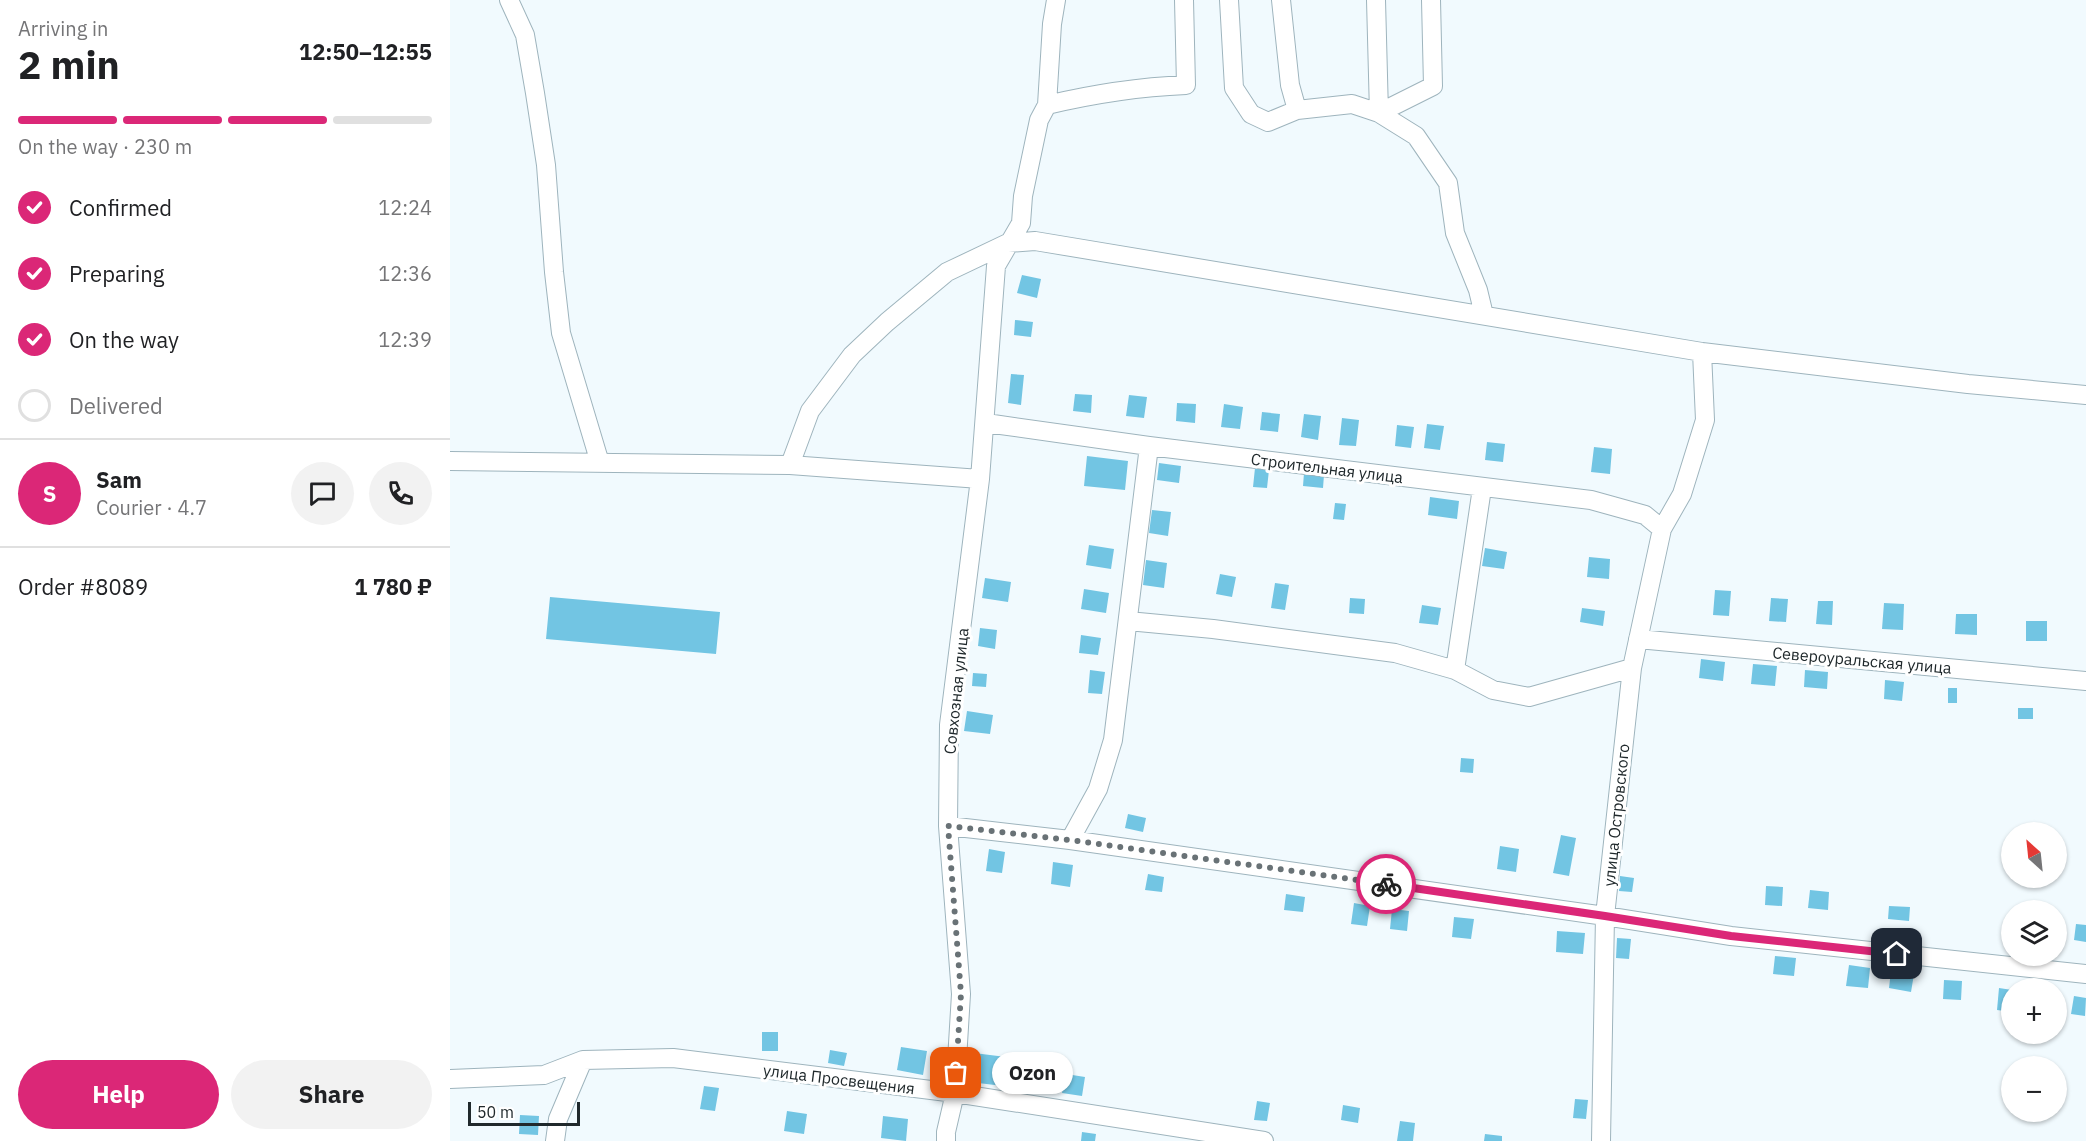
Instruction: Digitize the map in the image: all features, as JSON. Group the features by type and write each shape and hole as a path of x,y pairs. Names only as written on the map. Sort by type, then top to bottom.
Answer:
{"street":[{"path":"509,0 525,35 535,93 546,165 561,333 600,462"},
{"name":"Совхозная улица","path":"946,1141 955,1093 961,994 948,826 949,725 986,423 996,266 1021,223 1023,196 1039,120 1047,105 1052,24 1056,0"},
{"path":"1047,105 1091,95 1146,87 1186,85 1184,0"},
{"path":"1229,0 1234,88 1251,114 1268,122 1297,110 1352,104 1379,113 1416,136 1448,183 1455,233 1478,290 1484,315"},
{"path":"1281,0 1290,85 1297,110"},
{"path":"1376,0 1379,113"},
{"path":"1379,113 1433,86 1431,0"},
{"path":"790,465 810,411 852,355 887,322 948,272 1008,243 1035,241 1702,352 1968,384 2086,395"},
{"name":"улица Островского","path":"1600,1141 1605,916 1632,668 1662,529 1682,494 1705,420 1702,352"},
{"name":"Строительная улица","path":"986,423 1149,446 1591,500 1645,515 1662,529"},
{"path":"1070,840 1098,789 1113,740 1149,446"},
{"path":"450,461 790,465 980,480"},
{"path":"1455,670 1482,488"},
{"path":"1128,621 1213,629 1395,653 1455,670 1493,690 1529,697 1632,668"},
{"name":"Североуральская улица","path":"1638,639 2086,681"},
{"path":"948,826 1070,840 1731,936 2086,974"},
{"name":"улица Просвещения","path":"450,1080 544,1075 583,1060 673,1058 955,1093 1264,1141"},
{"path":"555,1141 558,1119 583,1060"}],"building":[{"path":"1022,275 1041,279 1037,298 1017,293"},
{"path":"1015,320 1033,322 1031,337 1014,335"},
{"path":"1011,374 1024,375 1021,405 1008,403"},
{"path":"1075,394 1092,395 1091,413 1073,411"},
{"path":"1129,395 1147,397 1144,418 1126,416"},
{"path":"1177,403 1196,404 1195,423 1176,421"},
{"path":"1224,404 1243,407 1240,429 1221,427"},
{"path":"1262,412 1280,414 1278,432 1260,430"},
{"path":"1304,414 1321,416 1318,440 1301,437"},
{"path":"1342,418 1359,420 1356,446 1339,445"},
{"path":"1427,424 1444,426 1440,450 1424,448"},
{"path":"1397,425 1414,427 1411,448 1395,446"},
{"path":"1487,442 1505,444 1503,462 1485,460"},
{"path":"1594,447 1612,449 1610,474 1591,472"},
{"path":"1087,456 1128,461 1125,490 1084,486"},
{"path":"1159,463 1181,466 1179,483 1157,480"},
{"path":"1255,468 1269,470 1267,488 1253,487"},
{"path":"1304,473 1324,475 1323,488 1303,486"},
{"path":"1430,497 1459,501 1457,519 1428,515"},
{"path":"1335,503 1346,504 1344,520 1333,519"},
{"path":"1152,510 1171,512 1168,536 1149,533"},
{"path":"1089,545 1114,549 1111,569 1086,565"},
{"path":"1485,548 1507,552 1504,569 1482,566"},
{"path":"1589,557 1610,559 1609,579 1587,577"},
{"path":"1146,560 1167,563 1164,588 1143,585"},
{"path":"1220,574 1236,577 1232,597 1216,594"},
{"path":"985,578 1011,582 1008,602 982,598"},
{"path":"1275,583 1289,585 1285,610 1271,608"},
{"path":"1084,589 1109,593 1106,613 1081,609"},
{"path":"1715,590 1731,591 1729,616 1713,615"},
{"path":"550,597 720,612 716,654 546,639"},
{"path":"1350,598 1365,599 1364,614 1349,613"},
{"path":"1771,598 1788,599 1786,622 1769,621"},
{"path":"1818,601 1833,601 1832,625 1816,624"},
{"path":"1884,603 1904,604 1903,630 1882,629"},
{"path":"1422,605 1441,608 1438,625 1419,623"},
{"path":"1582,608 1605,611 1603,626 1580,622"},
{"path":"1956,614 1977,614 1977,635 1955,634"},
{"path":"2026,621 2047,621 2047,641 2026,641"},
{"path":"980,628 997,630 995,649 978,646"},
{"path":"1081,635 1101,638 1098,655 1079,653"},
{"path":"1701,659 1725,662 1723,681 1699,678"},
{"path":"1753,664 1777,666 1775,686 1751,684"},
{"path":"1090,670 1105,672 1102,694 1088,693"},
{"path":"1805,670 1828,672 1827,689 1804,687"},
{"path":"973,673 987,674 986,687 972,686"},
{"path":"1885,680 1904,682 1902,701 1884,699"},
{"path":"1948,688 1957,688 1957,703 1948,703"},
{"path":"2018,708 2033,708 2033,719 2018,719"},
{"path":"967,711 993,715 990,734 964,731"},
{"path":"1461,758 1474,759 1473,773 1460,772"},
{"path":"1128,814 1146,818 1143,832 1125,828"},
{"path":"1561,835 1576,838 1569,876 1553,873"},
{"path":"1500,846 1519,849 1516,872 1497,869"},
{"path":"989,849 1005,852 1002,873 986,871"},
{"path":"1053,862 1073,865 1070,887 1051,884"},
{"path":"1148,874 1164,877 1162,892 1145,890"},
{"path":"1620,876 1634,878 1632,892 1619,891"},
{"path":"1766,886 1783,887 1782,906 1765,905"},
{"path":"1810,890 1829,892 1828,910 1808,908"},
{"path":"1286,894 1305,897 1303,912 1284,910"},
{"path":"1354,903 1370,906 1367,926 1351,924"},
{"path":"1889,906 1910,907 1909,921 1888,919"},
{"path":"1392,909 1409,911 1407,931 1390,929"},
{"path":"1454,917 1474,919 1471,939 1452,937"},
{"path":"2076,924 2086,925 2086,942 2074,940"},
{"path":"1557,931 1585,933 1583,954 1556,952"},
{"path":"1617,938 1631,939 1629,959 1616,958"},
{"path":"1775,956 1796,958 1794,976 1773,974"},
{"path":"1849,965 1870,968 1868,988 1846,986"},
{"path":"1891,971 1914,974 1911,992 1889,988"},
{"path":"1944,980 1962,981 1961,1000 1943,999"},
{"path":"1999,988 2001,988 2001,1011 1997,1010"},
{"path":"2074,996 2086,998 2085,1016 2071,1014"},
{"path":"762,1032 778,1032 778,1051 762,1051"},
{"path":"901,1047 927,1051 923,1075 897,1070"},
{"path":"830,1050 847,1053 844,1066 828,1063"},
{"path":"974,1053 1006,1057 1003,1086 970,1082"},
{"path":"1066,1074 1085,1077 1082,1096 1062,1093"},
{"path":"704,1086 719,1088 715,1111 700,1109"},
{"path":"1575,1099 1588,1100 1586,1119 1573,1118"},
{"path":"1257,1101 1270,1103 1267,1121 1254,1120"},
{"path":"1343,1105 1360,1108 1358,1123 1341,1120"},
{"path":"787,1111 807,1114 804,1134 784,1131"},
{"path":"520,1115 539,1116 538,1135 519,1134"},
{"path":"883,1116 908,1119 906,1141 881,1138"},
{"path":"1400,1121 1415,1123 1413,1141 1397,1141"},
{"path":"1082,1132 1096,1134 1095,1141 1081,1141"},
{"path":"1485,1134 1502,1136 1502,1141 1484,1141"}],"way so far":[{"path":"956,1073 961,994 948,826 1070,840 1386,884"}],"place":[{"name":"Ozon","path":"956,1073"}],"route":[{"path":"1386,884 1731,936 1897,954"}]}
